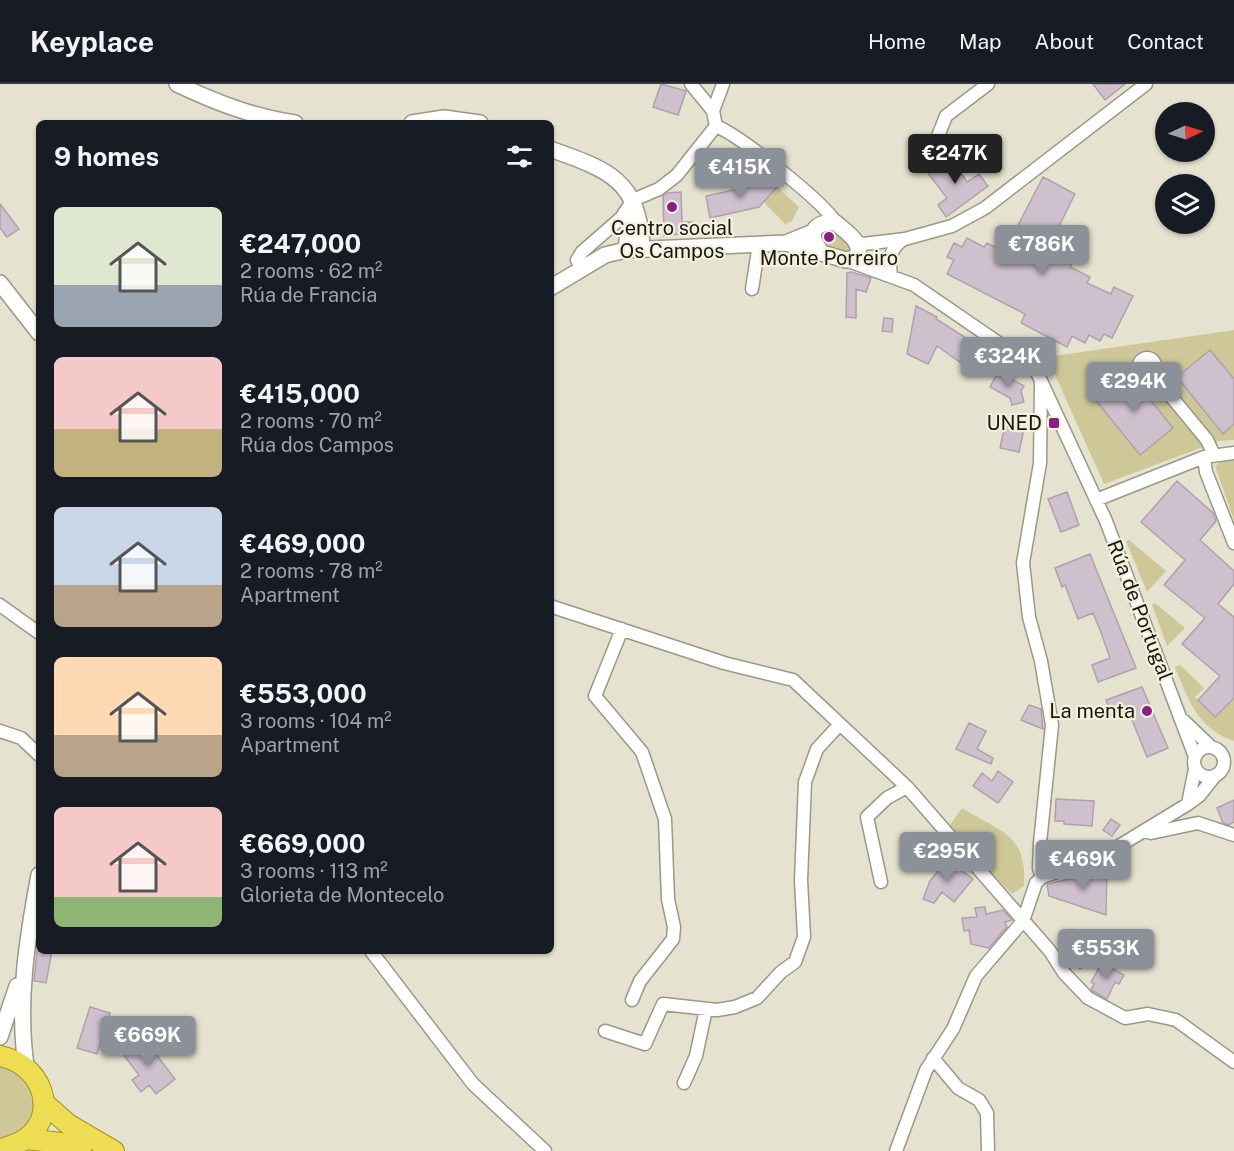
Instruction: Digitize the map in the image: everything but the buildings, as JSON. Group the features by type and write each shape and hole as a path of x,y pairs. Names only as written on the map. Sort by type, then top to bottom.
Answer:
{"highway":[{"path":"0,1056 12,1058 26,1066 37,1078 44,1102 68,1124 114,1151"},
{"path":"1,1150 26,1139 38,1124 44,1102"},
{"path":"26,1139 61,1143 81,1151"}],"street":[{"path":"177,84 216,103 269,120"},
{"path":"691,84 713,111 716,126"},
{"path":"713,111 723,84"},
{"path":"931,154 946,116 988,84"},
{"path":"716,126 731,133 779,170 857,242 863,244 905,239 952,226 985,208 1146,84"},
{"path":"438,120 455,118 465,120"},
{"path":"581,267 577,260 582,252 621,218 633,200 651,193 676,175 716,126"},
{"path":"554,151 612,174 633,200 634,249"},
{"path":"786,243 813,232 820,224 836,223"},
{"path":"813,232 814,241 821,252"},
{"path":"891,276 890,255 894,246 905,239"},
{"path":"554,285 581,267 605,255 634,249 786,243 846,260 858,255 857,242"},
{"path":"752,289 759,244"},
{"name":"Rúa de Portugal","path":"846,260 914,285 1035,368 1096,500 1183,720 1195,763"},
{"path":"0,283 36,329"},
{"path":"1151,372 1207,440 1209,456 1206,472 1234,543"},
{"path":"1041,381 1040,463 1023,563 1029,617 1041,661 1052,725 1040,843 1039,868 1042,876"},
{"path":"1096,500 1209,456 1234,453"},
{"path":"0,605 36,631"},
{"path":"554,607 724,663 794,680 907,787 1050,951 1064,973 1088,998 1125,1018 1148,1014 1176,1020 1234,1062"},
{"path":"622,630 597,686 595,696 642,752 652,777 665,819 668,899 674,927 673,939 640,981 632,1000"},
{"name":"Rúa de Portugal","path":"1183,720 1215,749"},
{"path":"605,1031 645,1044 663,1004 706,1009 735,1007 757,998 800,954 804,937 801,880 805,782 817,749 840,724"},
{"path":"0,731 21,738 36,752"},
{"path":"1188,804 1195,763 1202,748 1234,752"},
{"path":"896,1151 933,1058 953,1029 976,976 1023,921 1036,883 1042,876 1101,857 1199,796 1217,774 1224,759 1215,749"},
{"path":"1195,763 1206,777 1234,769"},
{"path":"881,882 867,817 887,798 907,787"},
{"path":"1144,830 1151,832 1198,823 1234,835"},
{"path":"26,1066 21,1028 24,963 36,893"},
{"path":"373,954 473,1084 545,1151"},
{"path":"0,1037 24,963"},
{"path":"684,1083 696,1056 706,1009"},
{"path":"933,1058 958,1088 979,1100 987,1113 988,1151"}],"shaded area":[{"path":"766,177 799,207 792,221 785,224 754,192"},
{"path":"832,228 851,244 851,251 847,254 828,248 821,242 824,229"},
{"path":"1234,330 1234,440 1219,441 1104,484 1047,357"},
{"path":"1234,459 1234,520 1215,466 1223,460"},
{"path":"1129,540 1166,571 1147,592 1126,541"},
{"path":"1155,603 1185,628 1167,646 1152,605"},
{"path":"1180,665 1204,688 1195,697 1215,717 1234,698 1234,741 1211,729 1196,712 1175,667"},
{"path":"962,808 1000,830 1016,845 1024,869 1024,886 1012,894 947,829"},
{"path":"0,1056 37,1078 38,1124 0,1149"}],"place":[{"name":"Centro social Os Campos","path":"672,207"},
{"name":"Monte Porreiro","path":"829,237"},
{"name":"UNED","path":"1054,423"},
{"name":"La menta","path":"1147,711"}]}
